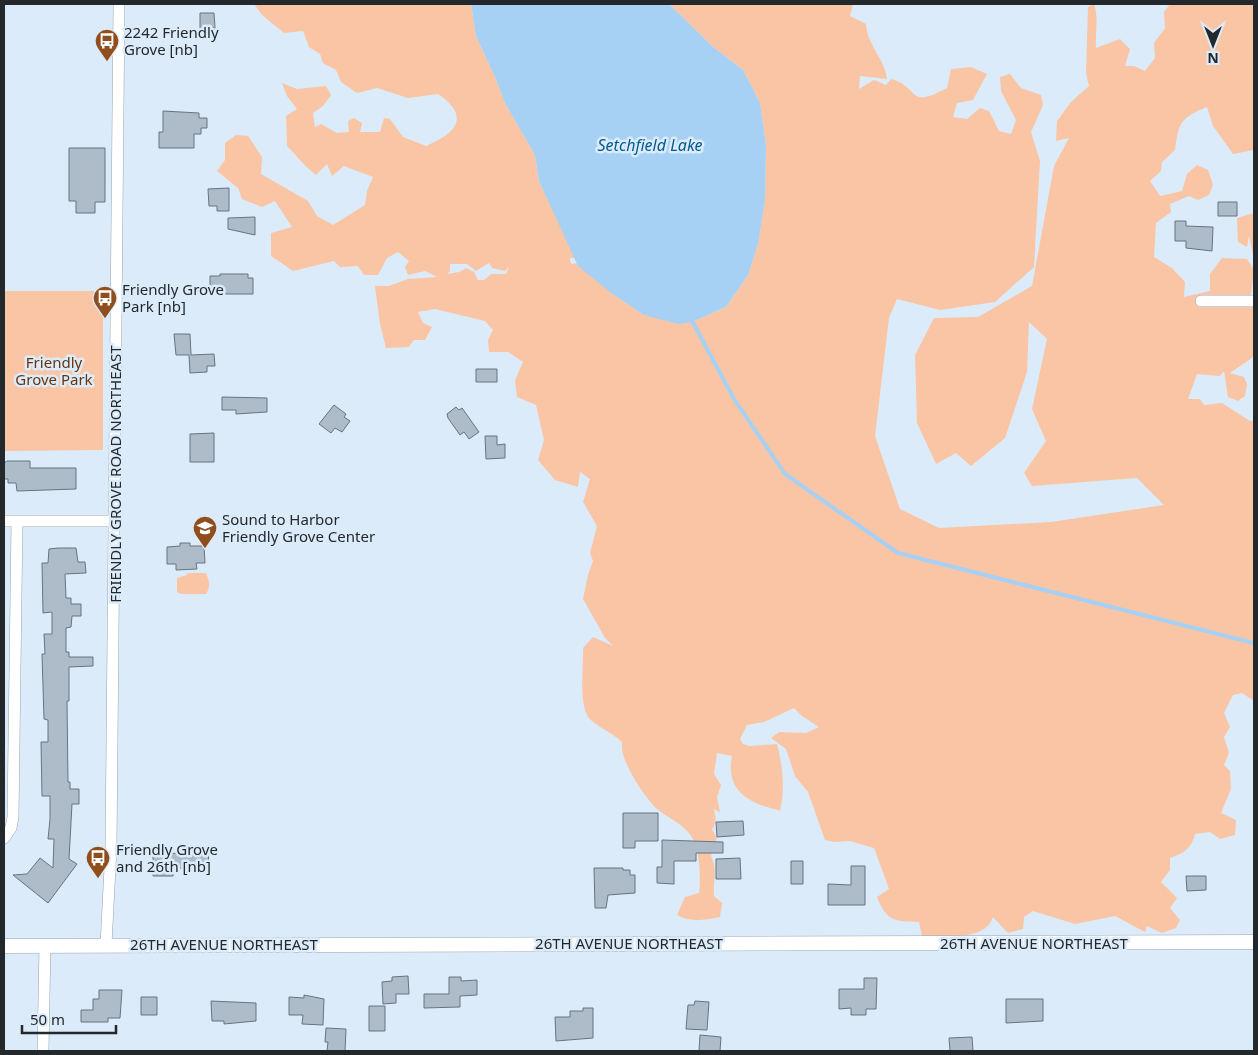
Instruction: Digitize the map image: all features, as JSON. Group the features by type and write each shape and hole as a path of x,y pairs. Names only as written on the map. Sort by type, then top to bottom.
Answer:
{"street":[{"name":"FRIENDLY GROVE ROAD NORTHEAST","path":"106,945 111,848 119,4"},
{"path":"1201,301 1254,301"},
{"path":"4,838 11,828 13,817 17,521"},
{"path":"4,522 114,521"},
{"name":"26TH AVENUE NORTHEAST","path":"4,946 1254,942"},
{"path":"43,1051 45,945"}],"green space":[{"path":"254,4 471,4 476,36 505,103 535,155 539,181 576,258 570,258 572,264 577,263 611,293 644,315 692,322 726,307 748,275 758,244 765,200 766,145 760,103 743,70 712,46 669,4 853,4 850,16 866,24 869,39 883,65 887,79 860,76 859,89 874,80 886,85 891,79 907,87 915,95 925,97 947,88 951,69 971,67 987,74 973,100 957,103 953,117 967,119 980,108 989,111 999,131 1011,134 1016,120 1001,91 1000,77 1010,74 1021,88 1041,95 1043,105 1031,132 1040,161 1034,267 995,302 940,310 897,299 889,318 875,436 900,509 939,528 1051,522 1164,505 1137,478 1032,486 1024,473 1046,441 1032,409 1047,339 1029,322 1027,372 1005,438 971,466 956,453 936,464 917,423 915,355 934,318 978,317 1032,286 1054,166 1069,138 1056,141 1057,121 1071,102 1089,86 1086,73 1088,7 1094,4 1097,20 1096,48 1120,39 1130,49 1125,66 1134,66 1145,71 1155,58 1154,43 1165,28 1164,12 1170,4 1254,4 1254,150 1233,154 1213,126 1207,107 1191,114 1182,122 1175,150 1162,162 1161,171 1150,181 1160,196 1182,191 1187,174 1197,165 1208,170 1213,185 1209,195 1198,200 1189,196 1170,204 1171,212 1156,223 1154,257 1172,268 1185,282 1184,297 1210,291 1210,274 1222,258 1247,259 1254,270 1250,304 1254,306 1254,353 1252,358 1230,373 1244,377 1247,384 1245,396 1238,401 1228,397 1224,371 1220,376 1197,374 1188,399 1200,399 1204,405 1222,403 1250,421 1254,421 1254,701 1242,693 1233,695 1224,713 1230,727 1224,737 1229,753 1224,765 1230,771 1231,789 1221,813 1236,820 1235,835 1220,839 1210,832 1195,834 1186,850 1170,858 1170,870 1161,882 1177,898 1170,908 1180,920 1176,928 1162,933 1147,926 1145,932 1115,916 1075,924 1033,911 1024,917 1023,929 1008,933 993,917 989,925 973,934 963,936 922,936 919,922 897,920 888,916 884,911 877,897 889,889 874,848 850,841 834,842 825,840 808,792 795,776 786,749 771,738 779,732 806,733 819,727 802,716 794,708 764,722 747,725 740,739 743,744 750,746 777,744 783,778 780,811 750,800 742,794 732,779 732,756 717,753 714,774 721,785 717,797 720,812 714,809 716,821 712,830 717,837 711,856 715,871 714,896 722,903 720,917 693,920 677,915 685,897 699,893 700,870 698,853 689,833 656,808 645,795 624,758 622,742 592,721 584,707 582,687 583,648 593,637 613,646 605,638 583,599 593,561 590,553 597,526 583,502 590,479 580,472 578,487 555,480 538,460 544,440 536,405 517,397 515,380 523,362 508,352 489,352 488,340 493,330 485,321 435,309 418,312 423,323 432,327 425,340 414,340 409,347 386,348 380,324 375,286 389,286 408,279 437,277 425,271 408,275 405,267 409,261 398,252 387,258 378,275 364,275 358,266 340,267 334,261 293,271 271,256 271,233 292,227 275,201 262,207 242,199 238,188 217,171 225,160 225,143 236,135 248,136 262,157 261,174 308,201 317,216 333,225 365,205 367,191 373,177 344,166 332,176 327,164 316,175 304,165 287,146 286,116 297,109 287,96 282,83 297,89 326,86 331,95 323,106 313,113 315,127 321,124 337,133 349,132 348,121 354,118 362,123 360,132 380,132 384,118 390,119 403,137 426,146 452,130 456,124 455,110 438,94 408,98 377,88 357,93 341,82 336,70 323,63 320,54 309,47 303,31 284,33 262,15","holes":["489,263 492,268 505,271 509,267 506,274 491,274 484,280 478,280 474,272 466,268 459,272 447,274 450,271 450,264 467,264 476,271"]},
{"path":"1254,213 1254,259 1249,236 1247,247 1238,242 1237,218"},
{"name":"Friendly Grove Park","path":"4,291 103,291 103,450 4,451"},
{"path":"187,573 206,573 209,589 206,594 181,594 177,592 177,578 187,575"}],"water":[{"name":"Setchfield Lake","path":"471,4 669,4 712,46 743,70 760,103 766,145 765,200 758,244 748,275 726,307 692,322 678,324 644,315 611,293 578,266 539,181 535,155 505,103 476,36"}],"building":[{"path":"200,13 214,13 215,28 200,29"},
{"path":"163,111 199,113 199,118 207,118 207,128 201,128 201,134 194,134 194,148 159,148 159,132 163,132"},
{"path":"69,148 105,148 105,202 95,202 95,213 76,213 76,201 69,201"},
{"path":"229,188 229,211 217,211 217,206 209,206 208,189"},
{"path":"1218,202 1237,202 1237,216 1218,216"},
{"path":"255,217 255,235 228,229 228,218"},
{"path":"1175,221 1186,221 1186,226 1213,227 1212,251 1186,248 1186,241 1175,241"},
{"path":"220,274 248,274 248,278 253,278 253,294 210,294 210,276 220,276"},
{"path":"174,334 190,334 191,355 214,354 215,366 207,366 207,372 190,373 189,355 176,355"},
{"path":"476,369 497,369 497,382 476,382"},
{"path":"222,397 267,398 267,412 236,414 236,410 222,410"},
{"path":"334,405 346,414 344,417 350,421 342,432 335,428 331,433 319,424"},
{"path":"456,407 459,410 462,408 479,432 469,439 464,432 460,435 448,418 447,414"},
{"path":"214,433 214,462 190,462 190,434"},
{"path":"485,436 497,436 497,445 505,444 505,458 486,459"},
{"path":"7,461 30,461 30,468 76,468 76,489 17,491 16,483 8,483 8,479 4,479 4,463"},
{"path":"180,543 190,543 190,546 204,546 205,563 196,563 197,569 176,570 176,564 167,564 167,547 180,546"},
{"path":"76,548 78,562 85,562 86,573 65,574 66,598 71,598 71,604 81,604 81,616 72,616 71,627 66,628 66,652 69,652 69,657 93,657 93,666 69,667 69,701 67,701 68,782 70,782 70,789 79,789 79,804 72,804 69,859 77,864 48,903 13,875 27,874 40,858 53,868 54,839 48,839 50,796 42,796 41,742 48,742 48,720 44,719 42,654 45,654 44,634 52,634 52,612 43,613 42,563 48,563 49,549"},
{"path":"623,813 658,813 658,841 635,841 635,848 623,848"},
{"path":"743,821 744,835 717,837 716,822"},
{"path":"662,840 723,842 723,853 696,853 696,861 674,861 674,884 657,883 657,867 662,867"},
{"path":"208,847 209,868 173,868 173,876 153,876 153,854 185,853 185,848"},
{"path":"740,858 741,879 716,879 716,859"},
{"path":"791,861 803,861 803,884 791,884"},
{"path":"851,866 865,866 865,905 828,905 828,884 851,885"},
{"path":"594,868 623,868 623,870 630,870 630,875 635,875 635,893 608,895 606,908 595,908"},
{"path":"1186,876 1206,876 1206,890 1187,891"},
{"path":"408,976 409,994 396,994 396,1003 383,1004 382,982 392,981 392,977"},
{"path":"449,977 461,977 461,981 477,980 477,995 460,996 460,1007 424,1008 424,994 449,994"},
{"path":"864,978 877,978 876,1009 866,1009 866,1015 851,1015 851,1008 839,1009 839,989 864,989"},
{"path":"99,990 122,990 120,1018 108,1018 108,1022 81,1022 81,1010 93,1010 93,999 99,999"},
{"path":"304,995 324,999 323,1025 302,1024 303,1015 289,1015 289,997 304,998"},
{"path":"141,997 157,997 157,1015 141,1015"},
{"path":"1006,999 1043,999 1043,1021 1006,1023"},
{"path":"211,1001 256,1003 256,1021 224,1024 224,1021 212,1021"},
{"path":"695,1001 709,1002 707,1030 686,1029 688,1005 694,1005"},
{"path":"369,1006 385,1006 385,1031 369,1031"},
{"path":"583,1008 593,1008 593,1038 556,1041 555,1017 570,1017 570,1011 583,1011"},
{"path":"326,1028 346,1029 345,1051 327,1051 328,1042 325,1042"},
{"path":"700,1035 721,1037 720,1051 699,1051"},
{"path":"972,1037 973,1051 950,1051 949,1038"}],"waterway":[{"path":"690,317 734,399 785,474 898,553 1254,643"}],"place":[{"name":"2242 Friendly Grove [nb]","path":"107,62"},
{"name":"Friendly Grove Park [nb]","path":"105,319"},
{"name":"Sound to Harbor Friendly Grove Center","path":"205,549"},
{"name":"Friendly Grove and 26th [nb]","path":"98,879"}]}
